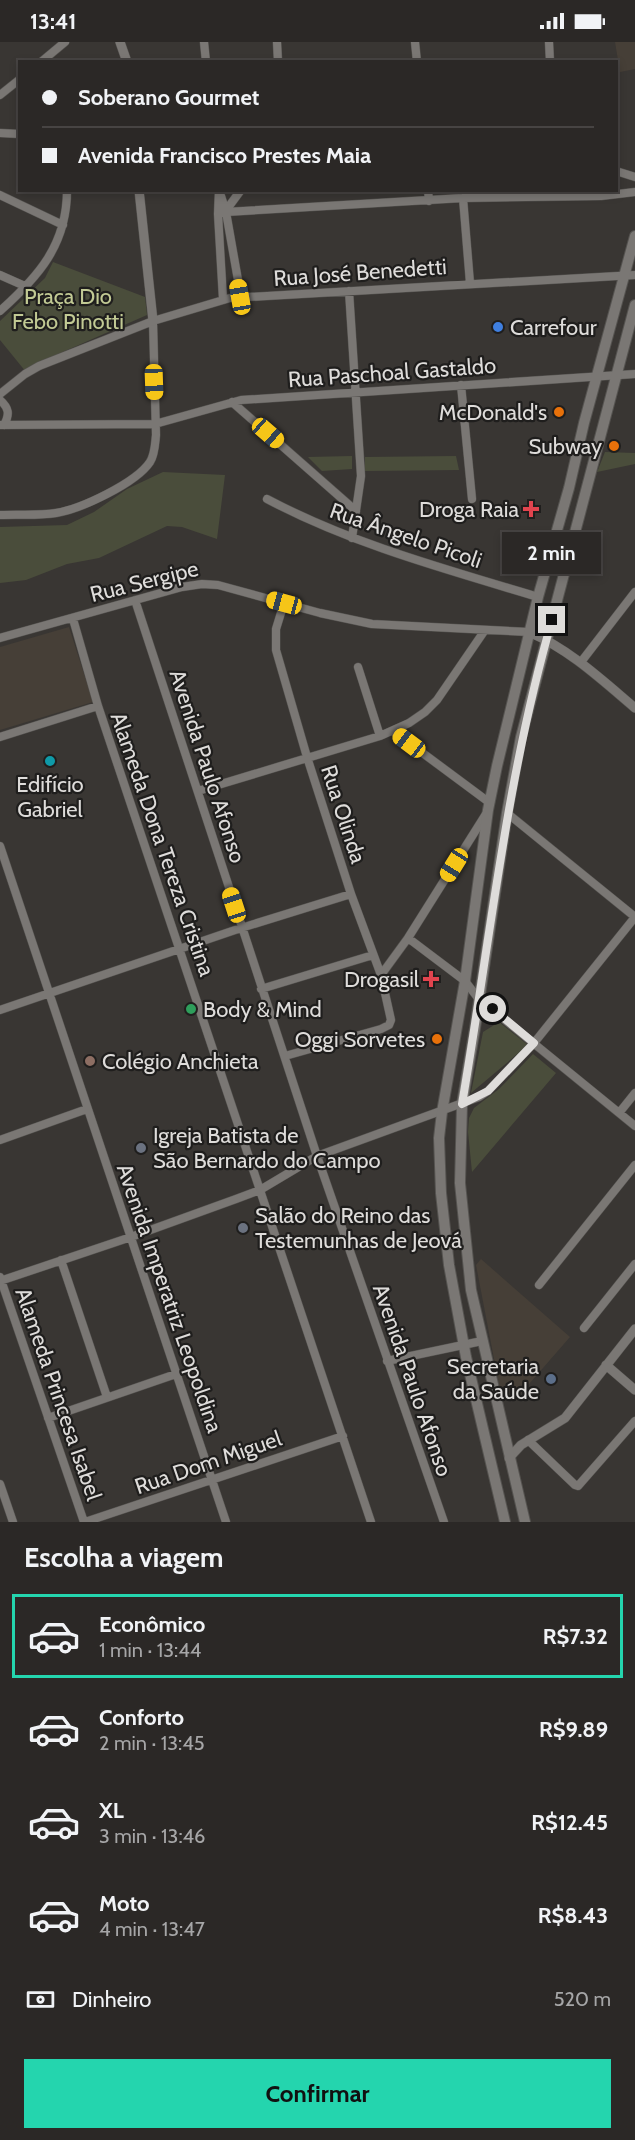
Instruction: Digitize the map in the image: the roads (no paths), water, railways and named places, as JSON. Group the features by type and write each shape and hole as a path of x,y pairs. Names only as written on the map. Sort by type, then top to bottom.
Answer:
{"main road":[{"path":"505,1522 464,1344 449,1265 441,1193 442,1112 465,981 489,807 529,632 597,376 629,275 635,236"},
{"path":"525,1522 471,1290 460,1183 462,1104 521,737 635,305"}],"street":[{"path":"43,60 65,42"},
{"path":"120,42 125,60"},
{"path":"204,42 206,60"},
{"path":"277,42 278,60"},
{"path":"415,42 417,60"},
{"path":"549,42 550,60"},
{"path":"0,95 18,81"},
{"path":"0,133 18,134"},
{"path":"618,172 635,177"},
{"path":"0,311 27,287 52,252 63,225 67,192"},
{"path":"0,515 58,513 75,509 96,500 134,477 148,464 155,446 153,321 139,192"},
{"path":"219,192 240,297"},
{"path":"224,299 222,213 239,192"},
{"path":"428,192 429,201"},
{"path":"222,213 429,201 451,199 464,194 602,196 635,192"},
{"path":"464,194 470,283"},
{"path":"0,195 63,225"},
{"path":"0,275 27,287"},
{"name":"Rua José Benedetti","path":"0,394 39,366 153,321 224,299 629,275"},
{"path":"349,291 361,476 352,538"},
{"name":"Rua Paschoal Gastaldo","path":"2,425 155,424 249,399 635,374"},
{"path":"461,385 472,499"},
{"path":"0,400 8,409 8,418 2,425"},
{"path":"232,402 356,511"},
{"name":"Rua Ângelo Picoli","path":"267,499 302,518 352,538 538,597"},
{"name":"Rua Sergipe","path":"0,638 182,587 202,584 218,585 320,613 372,624 529,632 546,639 581,662 635,708"},
{"path":"581,662 635,592"},
{"name":"Avenida Paulo Afonso","path":"135,600 261,989 444,1522"},
{"name":"Rua Olinda","path":"284,603 276,630 275,644 307,757 351,894 381,975 391,1020 389,1025 381,1029 285,1056"},
{"name":"Alameda Dona Tereza Cristina","path":"73,619 98,706 371,1522"},
{"path":"198,791 393,731 425,712 437,700 485,630"},
{"path":"358,667 380,736"},
{"path":"0,737 98,706"},
{"path":"381,975 408,938 489,807 393,731"},
{"path":"0,1279 131,1237 260,1190 317,1156 442,1112 488,1091 534,1043 635,917 507,813"},
{"name":"Avenida Imperatriz Leopoldina","path":"0,846 226,1522"},
{"path":"0,1010 241,928 351,894"},
{"path":"408,938 465,981 478,998 635,1126"},
{"path":"261,989 373,955"},
{"path":"619,1113 635,1093"},
{"path":"0,1140 87,1109"},
{"path":"539,1285 635,1166"},
{"path":"61,1260 107,1397"},
{"path":"584,1328 635,1264"},
{"name":"Alameda Princesa Isabel","path":"0,1279 85,1522"},
{"path":"509,1458 528,1440 565,1418 635,1329"},
{"path":"387,1361 482,1341"},
{"path":"606,1365 635,1390"},
{"path":"48,1419 176,1374"},
{"path":"528,1440 575,1485 581,1485 635,1421"},
{"name":"Rua Dom Miguel","path":"85,1522 343,1436"},
{"path":"0,1484 13,1522"}],"place":[{"name":"Carrefour","path":"498,327"},
{"name":"McDonald's","path":"559,412"},
{"name":"Subway","path":"614,446"},
{"name":"Droga Raia","path":"531,509"},
{"name":"Edifício Gabriel","path":"50,761"},
{"name":"Drogasil","path":"431,979"},
{"name":"Body & Mind","path":"191,1009"},
{"name":"Oggi Sorvetes","path":"437,1039"},
{"name":"Colégio Anchieta","path":"90,1061"},
{"name":"Igreja Batista de São Bernardo do Campo","path":"141,1148"},
{"name":"Salão do Reino das Testemunhas de Jeová","path":"243,1228"},
{"name":"Secretaria da Saúde","path":"551,1379"}],"park label":[{"name":"Praça Dio Febo Pinotti","path":"68,308"}]}
